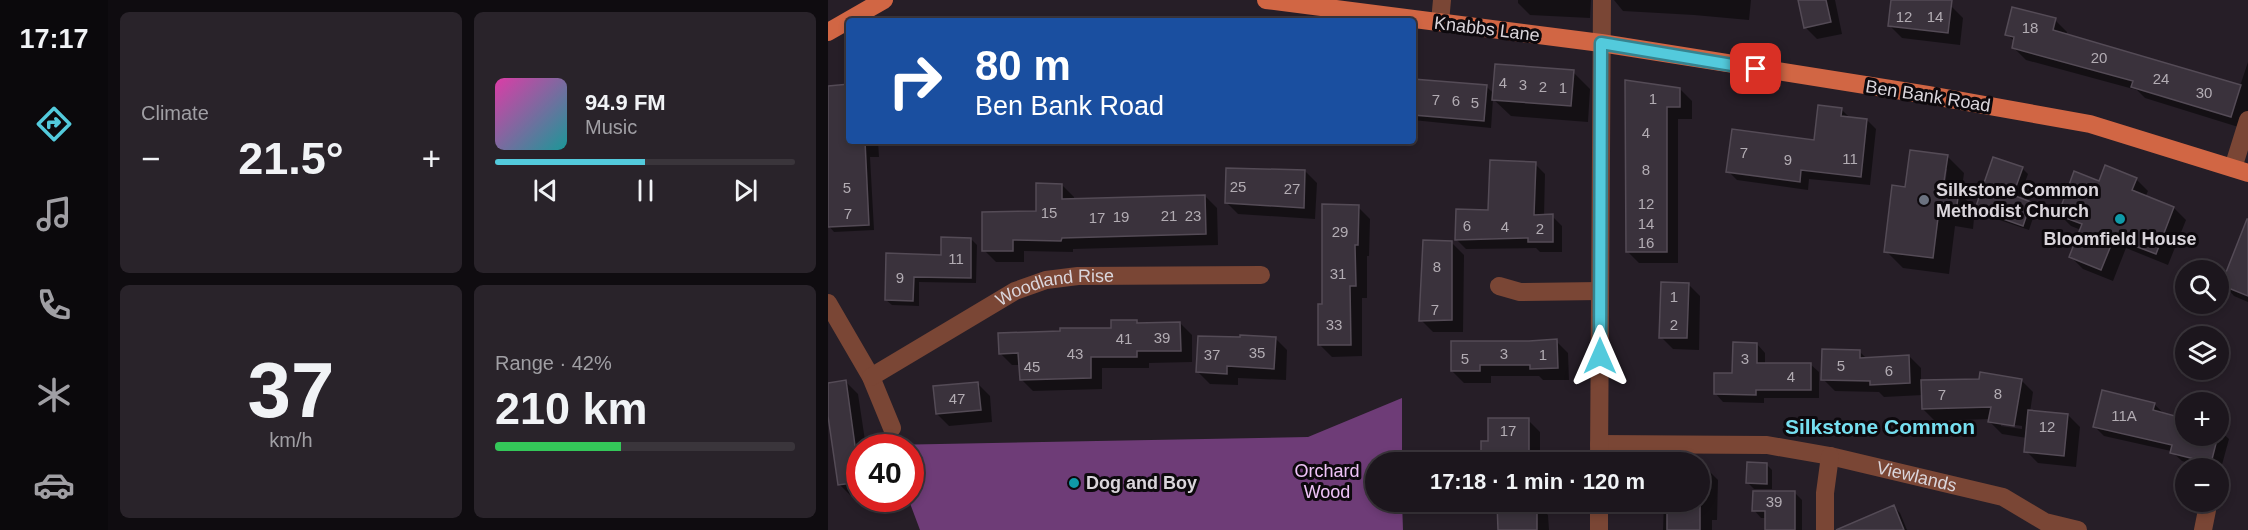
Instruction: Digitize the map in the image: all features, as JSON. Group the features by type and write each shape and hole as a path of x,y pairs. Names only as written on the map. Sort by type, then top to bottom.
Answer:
{"main road":[{"path":"852,18 884,0"},
{"name":"Knabbs Lane","path":"1266,0 1408,18"},
{"name":"Knabbs Lane","path":"1416,19 1601,43"},
{"path":"828,32 846,22"},
{"name":"Ben Bank Road","path":"1601,43 2090,123 2240,170"}],"street":[{"path":"1440,22 1442,0"},
{"path":"1599,452 1602,0"},
{"path":"2240,170 2248,120"},
{"name":"Woodland Rise","path":"872,377 1015,291 1046,280 1078,276 1261,275"},
{"path":"1499,286 1520,292 1600,291"},
{"path":"828,303 872,377 892,428"},
{"name":"Viewlands","path":"1620,452 1767,445 1830,456 2002,497 2045,522 2078,530"},
{"path":"1825,530 1830,456"},
{"path":"1599,512 1599,530"},
{"path":"2203,530 2207,512"}],"green space":[{"name":"Orchard Wood","path":"1402,398 1402,452 1365,452 1365,512 1402,512 1403,530 920,530 913,512 924,512 924,444 1308,437"}],"building":[{"path":"1798,0 1826,0 1831,22 1804,28"},
{"path":"1891,0 1952,0 1948,33 1888,26"},
{"path":"2012,7 2056,18 2053,30 2241,85 2231,117 2131,87 2133,81 2012,48 2014,37 2005,35"},
{"path":"1495,64 1574,70 1571,106 1492,100"},
{"path":"1416,79 1487,85 1484,121 1416,115"},
{"path":"1625,80 1680,88 1680,107 1667,107 1667,252 1626,252"},
{"path":"846,84 846,144 865,144 869,225 828,227 828,86"},
{"path":"1818,105 1842,108 1841,116 1867,119 1861,177 1801,170 1800,182 1726,172 1732,129 1814,140"},
{"name":"Silkstone Common Methodist Church","path":"1910,150 1948,155 1943,188 1959,190 1956,212 1939,210 1933,258 1884,252 1892,185 1905,187"},
{"path":"1993,157 2023,167 2013,195 2031,202 2023,226 1975,209"},
{"path":"1490,160 1536,162 1534,215 1553,214 1553,242 1528,242 1528,238 1455,240 1456,209 1488,210"},
{"name":"Bloomfield House","path":"2105,165 2137,178 2132,190 2174,207 2156,254 2114,238 2101,270 2069,257 2082,224 2058,215 2074,171 2099,181"},
{"path":"1226,168 1305,170 1304,208 1225,203"},
{"path":"1036,183 1062,184 1062,199 1205,195 1206,234 1062,238 1061,241 1013,240 1013,251 982,251 982,212 1036,211"},
{"path":"1322,204 1359,205 1358,245 1355,245 1356,286 1350,286 1351,345 1318,345 1318,304 1322,304"},
{"path":"2248,219 2248,296 2229,288 2229,265"},
{"path":"941,237 971,238 971,278 914,277 913,301 885,300 886,253 941,255"},
{"path":"1423,240 1452,241 1452,320 1419,321"},
{"path":"1661,282 1689,283 1687,338 1659,338"},
{"path":"1111,320 1137,320 1137,323 1180,322 1181,351 1137,351 1137,357 1091,357 1091,378 1020,380 1018,353 999,354 998,333 1060,331 1060,328 1111,328"},
{"path":"1240,335 1276,337 1274,369 1227,366 1227,374 1196,372 1198,336 1240,337"},
{"path":"1557,339 1558,368 1530,369 1530,365 1480,365 1480,371 1451,371 1451,341"},
{"path":"1733,342 1757,343 1757,363 1811,363 1811,390 1756,390 1756,395 1714,394 1714,373 1732,373"},
{"path":"1822,349 1860,350 1860,358 1909,355 1910,383 1870,385 1870,381 1821,380"},
{"path":"1980,372 2022,379 2014,426 1988,422 1991,407 1922,409 1921,380 1979,379"},
{"path":"846,380 853,434 846,434 846,484 838,485 828,416 828,383"},
{"path":"978,382 981,410 936,414 933,386"},
{"path":"2102,390 2155,403 2153,410 2175,416 2175,446 2215,446 2212,458 2190,458 2170,453 2172,445 2093,427"},
{"path":"2028,410 2068,414 2064,456 2024,452"},
{"path":"1488,418 1529,418 1529,452 1481,452 1481,441 1488,441"},
{"path":"1747,462 1767,463 1767,484 1746,483"},
{"path":"1753,491 1795,491 1795,530 1765,530 1765,511 1752,511"},
{"path":"1894,505 1904,530 1836,530"},
{"path":"1497,512 1537,512 1537,530 1498,530"},
{"path":"1667,512 1700,512 1700,530 1667,530"}],"place":[{"name":"Silkstone Common Methodist Church","path":"1924,200"},
{"name":"Bloomfield House","path":"2120,219"},
{"name":"Dog and Boy","path":"1074,483"}],"district":[{"name":"Silkstone Common","path":"1880,426"}],"route":[{"path":"1600,356 1601,43 1756,69"}]}
